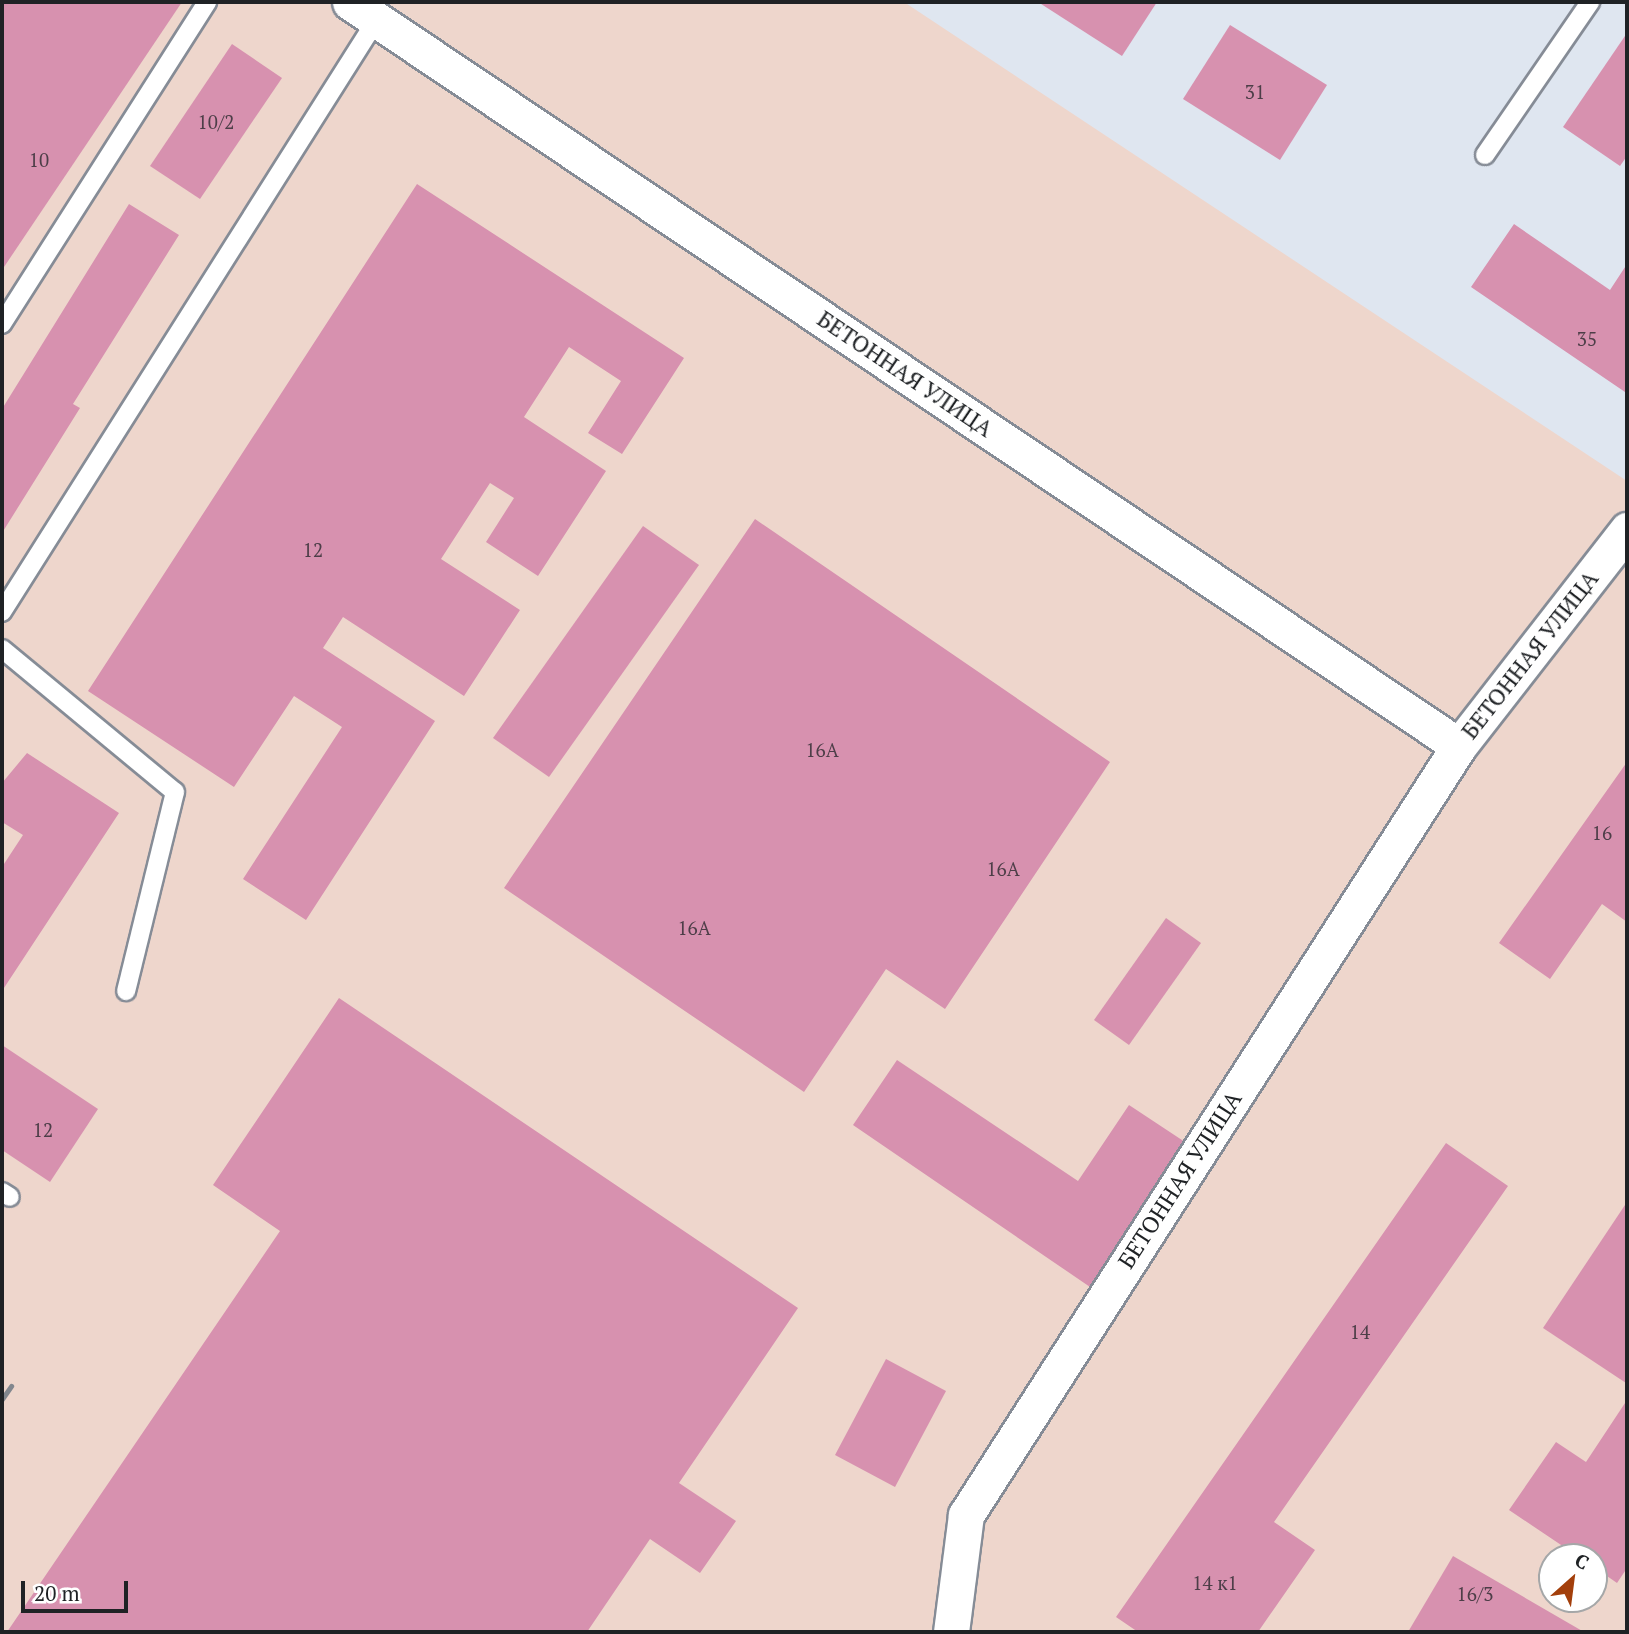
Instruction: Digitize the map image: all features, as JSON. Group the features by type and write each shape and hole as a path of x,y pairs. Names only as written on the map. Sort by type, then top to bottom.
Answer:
{"street":[{"name":"БЕТОННАЯ УЛИЦА","path":"364,11 1459,746"},
{"name":"БЕТОННАЯ УЛИЦА","path":"951,1632 966,1514 1459,746 1627,530"}],"lane":[{"path":"2,324 207,2"},
{"path":"1485,155 1590,2"},
{"path":"2,612 364,11"},
{"path":"2,649 175,792 126,991"}],"shaded area":[{"path":"2,2 904,2 1627,481 1627,1632 2,1632"}],"building":[{"path":"2,2 182,2 2,270"},
{"path":"1038,2 1157,2 1122,56"},
{"path":"1230,25 1327,85 1280,160 1183,99"},
{"path":"1627,33 1627,156 1620,166 1563,127"},
{"path":"232,44 282,78 200,199 150,166"},
{"path":"417,184 684,358 622,454 588,433 621,381 569,347 524,417 606,471 538,576 486,542 514,498 490,483 441,559 520,610 464,696 343,617 323,648 435,721 306,920 243,879 342,727 294,696 234,787 88,691"},
{"path":"129,204 179,235 73,404 80,408 2,533 2,409"},
{"path":"1514,224 1610,290 1627,264 1625,392 1471,287"},
{"path":"755,519 1110,762 945,1009 886,969 804,1092 504,888"},
{"path":"643,526 699,565 549,777 493,738"},
{"path":"27,753 119,813 2,991 2,867 23,835 2,822 2,783"},
{"path":"1627,762 1627,922 1602,904 1550,979 1499,943"},
{"path":"1166,918 1201,943 1129,1045 1094,1020"},
{"path":"339,998 798,1308 679,1483 736,1521 700,1573 650,1539 587,1632 7,1632 280,1231 213,1185"},
{"path":"2,1045 98,1109 50,1182 2,1150"},
{"path":"897,1060 1078,1181 1129,1105 1191,1146 1093,1289 853,1125"},
{"path":"1446,1143 1508,1186 1274,1522 1315,1550 1258,1632 1138,1632 1116,1617"},
{"path":"1627,1202 1627,1382 1626,1383 1543,1328"},
{"path":"886,1359 946,1391 895,1487 835,1455"},
{"path":"1627,1400 1627,1568 1617,1583 1608,1577 1608,1543 1558,1543 1509,1510 1556,1442 1586,1462"},
{"path":"1453,1556 1538,1605 1538,1613 1551,1613 1584,1632 1408,1632"}],"railway":[{"path":"2,1399 11,1386"}]}
